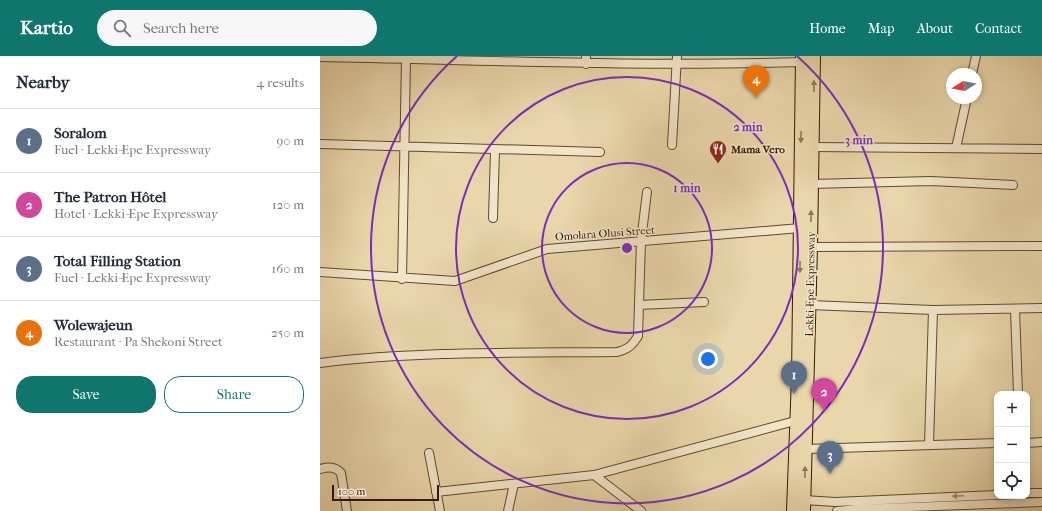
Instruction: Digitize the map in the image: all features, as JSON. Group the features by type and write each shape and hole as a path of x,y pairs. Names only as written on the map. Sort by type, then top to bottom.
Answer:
{"highway":[{"name":"Lekki-Epe Expressway","path":"804,506 810,305 814,56"},
{"name":"Lekki-Epe Expressway","path":"793,511 795,421 798,377 802,59"}],"street":[{"path":"672,145 678,56"},
{"path":"973,68 976,56"},
{"path":"320,57 586,60 678,65 802,59"},
{"path":"402,279 406,59"},
{"path":"956,148 966,104"},
{"path":"320,144 404,148 600,152"},
{"path":"812,147 1042,149"},
{"path":"494,218 495,150"},
{"path":"811,184 931,182 1013,185"},
{"path":"320,363 358,358 452,354 617,352 627,349 633,345 638,336 641,241 647,192"},
{"name":"Omolara Olusi Street","path":"320,272 402,279 455,281 547,249 800,228"},
{"path":"811,247 1042,246"},
{"path":"639,305 704,302"},
{"path":"810,305 933,310 1042,308"},
{"path":"1015,309 1018,391"},
{"path":"929,445 933,310"},
{"path":"436,492 594,474 795,421"},
{"path":"1030,443 1042,442"},
{"path":"805,449 994,444"},
{"path":"429,453 440,511"},
{"path":"320,469 329,467 337,468 340,473 347,511"},
{"path":"594,474 641,511"},
{"path":"508,511 514,484"},
{"path":"1030,494 1042,493"},
{"path":"837,511 890,503 994,495"},
{"path":"804,506 835,502 1042,502"}],"place":[{"name":"Wolewajeun","path":"756,98"},
{"name":"Mama Vero","path":"718,164"},
{"name":"Soralom","path":"794,394"},
{"name":"The Patron Hôtel","path":"824,411"},
{"name":"Total Filling Station","path":"830,474"}]}
